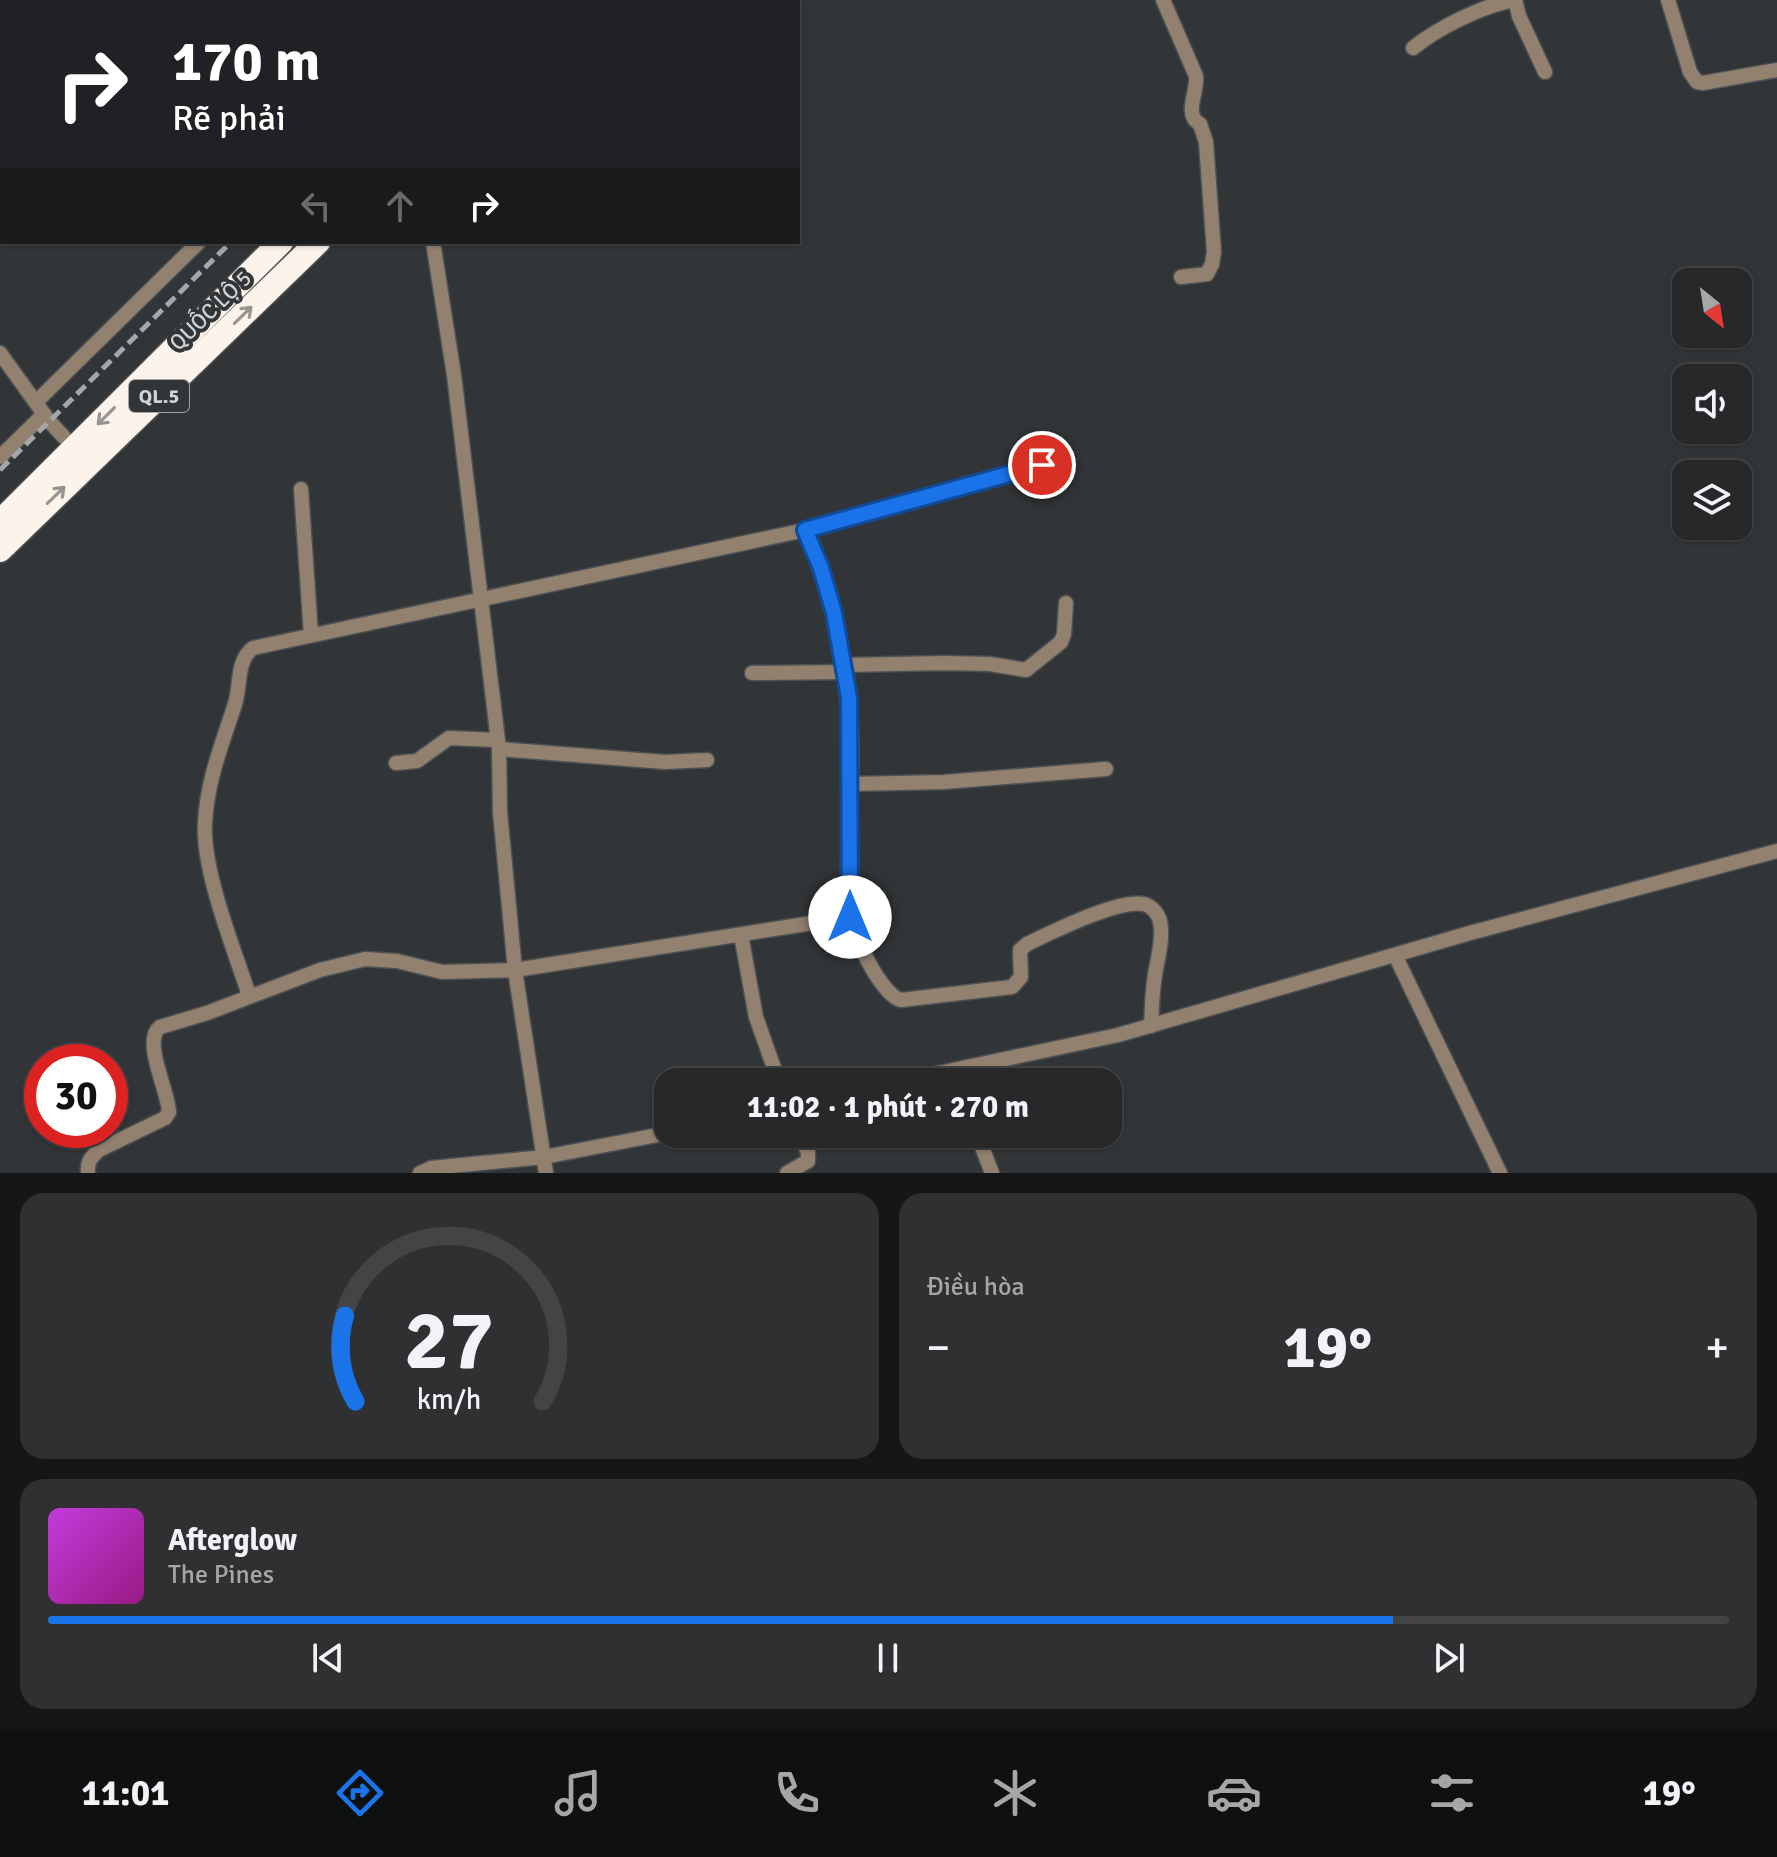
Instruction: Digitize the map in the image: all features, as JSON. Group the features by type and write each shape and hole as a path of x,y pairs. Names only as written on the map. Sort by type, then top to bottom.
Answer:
{"highway":[{"name":"QUỐC LỘ 5","path":"0,522 279,244"},
{"name":"QUỐC LỘ 5","path":"0,550 316,244"}],"street":[{"path":"1163,0 1196,76 1191,114 1194,121 1200,124 1206,142 1214,252 1207,274 1181,277"},
{"path":"1413,48 1429,35 1499,2 1515,0 1519,16 1545,72"},
{"path":"1668,0 1690,72 1697,82 1777,70"},
{"path":"0,457 40,408 197,244"},
{"path":"433,244 454,375 498,744 500,812 515,970 546,1173"},
{"path":"0,353 74,448"},
{"path":"249,995 205,844 212,769 237,696 241,663 247,652 311,635 805,530 1042,465"},
{"path":"301,489 311,635"},
{"path":"805,530 821,568 834,613 844,668 851,734 850,917 878,978 893,998 901,1000 1012,987 1021,977 1020,950 1027,944 1084,917 1145,904 1159,918 1161,934 1151,1026"},
{"path":"752,673 975,664 1026,670 1061,642 1066,603"},
{"path":"396,763 417,761 449,738 665,762 707,760"},
{"path":"850,784 958,782 1106,769"},
{"path":"982,1068 1151,1026 1679,875 1777,851"},
{"path":"88,1173 87,1165 99,1150 165,1118 169,1112 153,1043 155,1031 320,970 365,959 397,961 442,972 515,970 850,917"},
{"path":"741,935 756,1017 774,1068"},
{"path":"1395,955 1500,1173"},
{"path":"420,1173 431,1168 544,1157 654,1136"},
{"path":"787,1173 808,1161 806,1148"},
{"path":"982,1148 992,1173"}],"railway":[{"path":"0,470 229,244"}],"route":[{"path":"850,917 849,698 834,613 821,568 805,530 1042,465"}]}
